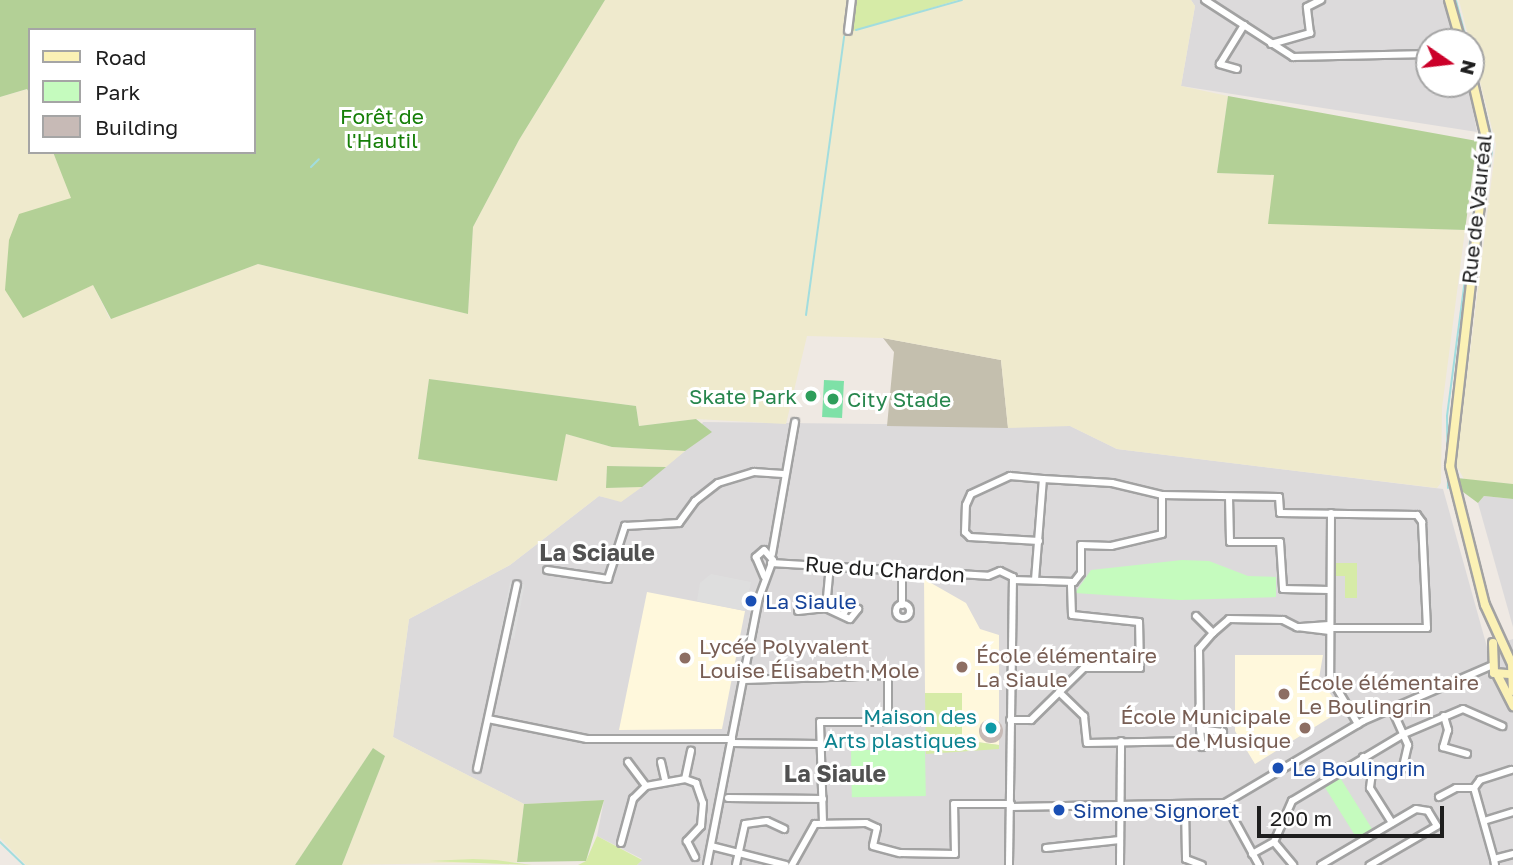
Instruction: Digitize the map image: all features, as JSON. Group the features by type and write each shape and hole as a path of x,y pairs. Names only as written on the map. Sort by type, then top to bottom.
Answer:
{"main road":[{"path":"1448,0 1457,28"},
{"name":"Rue de Vauréal","path":"1477,98 1487,143 1466,304 1450,466 1485,605"},
{"path":"1485,605 1510,665 1513,691"},
{"path":"1485,605 1493,670 1513,706"},
{"path":"1493,670 1510,665"},
{"path":"1493,670 1510,665"}],"street":[{"path":"848,31 852,0"},
{"path":"1205,0 1271,44 1304,60 1390,51 1415,53"},
{"path":"1271,44 1310,33 1307,7 1321,0"},
{"path":"1237,69 1220,64 1244,25"},
{"path":"707,865 795,422"},
{"path":"547,570 608,579 625,526 679,523 695,501 718,484 754,472 783,474"},
{"path":"1039,541 970,537 965,532 967,505 971,494 1010,476 1112,483 1162,495 1279,496 1280,513 1420,517 1426,628 1297,627 1283,620 1229,619 1199,649 1200,741 1202,747 1223,732 1200,729"},
{"path":"1035,580 1043,479"},
{"path":"1010,720 1031,720 1088,667 1140,668 1139,622 1072,615 1071,583 1081,573 1081,545 1111,546 1162,534 1162,495"},
{"path":"1229,497 1230,542 1280,542 1283,589 1329,590"},
{"path":"1331,513 1330,677 1358,724"},
{"path":"764,576 756,555 770,555"},
{"name":"Rue du Chardon","path":"759,564 770,555 781,561 830,565 988,576 1005,572 1014,580"},
{"path":"826,608 830,565"},
{"path":"902,570 902,605"},
{"path":"1009,865 1009,603 1014,580 1071,583"},
{"path":"477,769 517,584"},
{"path":"798,611 826,608 844,613"},
{"path":"1196,616 1213,633"},
{"path":"955,865 954,804 1221,804 1391,707 1493,670"},
{"path":"744,680 888,676 888,722 820,722 824,824"},
{"path":"1059,692 1084,716 1087,743 1200,741"},
{"path":"1391,707 1408,745 1403,767 1420,772"},
{"path":"1252,854 1274,842 1289,803 1404,734 1466,709 1502,726"},
{"path":"1444,716 1448,730 1443,747 1467,754"},
{"path":"488,719 587,738 820,744"},
{"path":"1120,865 1121,741"},
{"path":"685,779 691,751"},
{"path":"1363,757 1372,773 1370,788 1392,822"},
{"path":"628,762 646,786"},
{"path":"661,762 665,779"},
{"path":"1474,788 1480,780 1511,771"},
{"path":"621,842 625,812 646,786 665,779 685,779 696,783 703,803 701,825 687,841 695,857"},
{"path":"1439,797 1456,788 1474,788"},
{"path":"1474,788 1487,820 1495,862 1513,854"},
{"path":"728,798 823,799"},
{"path":"1230,817 1234,799"},
{"path":"1221,804 1259,865"},
{"path":"1185,806 1186,859 1202,865"},
{"path":"1321,865 1392,822 1422,808 1437,826 1370,865"},
{"path":"1487,820 1513,812"},
{"path":"736,865 745,824 766,821 784,829"},
{"path":"792,865 815,824 877,828 873,846 900,853 954,854"},
{"path":"1046,848 1120,840"},
{"path":"1274,842 1293,865"},
{"path":"711,846 786,865"}],"shaded area":[{"path":"605,0 849,0 843,33 958,0 1191,0 1195,6 1181,86 1228,96 1217,173 1275,175 1269,223 1465,230 1442,408 1441,483 1437,488 1117,449 1070,426 1008,428 1001,360 883,338 807,336 786,424 696,419 639,426 636,406 429,379 418,458 556,481 566,434 612,447 685,451 666,467 607,466 606,488 642,487 621,502 599,496 510,565 409,619 393,737 524,804 517,862 342,865 385,756 373,748 295,865 26,865 0,838 0,97 28,89 28,154 54,154 72,199 93,285 110,319 258,264 468,314 473,227 519,140"},
{"path":"1191,0 1451,0 1456,28 1415,28 1415,98 1471,98 1477,132 1181,86 1195,6"},
{"path":"1459,0 1513,0 1513,484 1464,479 1456,465 1496,144 1484,98 1485,28 1466,28"},
{"path":"883,338 1001,360 1008,428 887,426 894,352"},
{"path":"703,422 1070,426 1117,449 1443,489 1487,647 1513,639 1513,865 637,865 642,859 597,836 604,800 524,804 393,737 409,619 510,565 599,496 622,501 685,451"},
{"path":"1484,496 1513,499 1513,627 1478,503"},
{"path":"711,574 751,582 745,611 697,601 700,583"},
{"name":"École élémentaire La Siaule","path":"924,579 966,603 980,629 999,635 999,745 962,740 961,693 925,693"},
{"path":"510,582 525,585 514,639 500,636"},
{"name":"Lycée Polyvalent Louise Élisabeth Mole","path":"647,592 745,611 722,729 619,730"},
{"name":"École élémentaire Le Boulingrin","path":"1235,655 1323,655 1319,678 1342,710 1255,764 1235,731"}],"green space":[{"name":"Forêt de l'Hautil","path":"0,0 605,0 519,140 473,227 468,314 258,264 111,319 93,285 23,318 5,290 9,240 19,214 71,198 54,154 256,154 256,28 28,28 28,91 0,97"},
{"path":"849,0 958,0 843,34"},
{"path":"1228,96 1477,141 1465,230 1268,224 1274,175 1217,173"},
{"path":"429,379 636,406 639,426 696,419 712,432 685,451 612,447 566,434 557,481 418,459"},
{"name":"City Stade","path":"824,380 844,381 842,418 822,417"},
{"path":"607,466 666,467 642,487 606,488"},
{"path":"1457,478 1513,484 1513,499 1484,496 1478,503 1459,489"},
{"path":"1182,560 1209,561 1248,576 1276,577 1276,597 1180,600 1075,593 1091,570"},
{"path":"1333,563 1357,563 1357,598 1345,598 1345,576 1333,576"},
{"path":"925,693 962,693 962,740 999,745 999,749 926,754"},
{"path":"373,748 385,756 342,865 295,865"},
{"path":"925,749 926,796 852,797 851,750"},
{"path":"1339,776 1373,830 1358,840 1324,786"},
{"path":"604,800 586,861 517,862 524,804"},
{"path":"597,836 642,860 637,865 578,865 586,861"},
{"path":"473,859 532,865 429,861"}],"building":[{"name":"Maison des Arts plastiques","path":"986,719 996,719 1003,726 1003,736 996,743 986,743 979,736 979,726"}],"waterway":[{"path":"856,30 962,0"},
{"path":"1456,1 1463,28"},
{"path":"806,315 844,37"},
{"path":"1479,250 1493,143 1482,98"},
{"path":"1448,488 1447,416 1483,142"},
{"path":"311,167 319,159"},
{"path":"1454,460 1455,471"},
{"path":"0,842 24,865"}],"place":[{"name":"Skate Park","path":"811,396"},
{"name":"City Stade","path":"833,399"},
{"name":"La Siaule","path":"751,601"},
{"name":"Lycée Polyvalent Louise Élisabeth Mole","path":"685,658"},
{"name":"École élémentaire La Siaule","path":"962,667"},
{"name":"École élémentaire Le Boulingrin","path":"1284,694"},
{"name":"Maison des Arts plastiques","path":"991,728"},
{"name":"École Municipale de Musique","path":"1305,728"},
{"name":"Le Boulingrin","path":"1278,768"},
{"name":"Simone Signoret","path":"1059,810"}],"district":[{"name":"La Sciaule","path":"597,552"},
{"name":"La Siaule","path":"835,773"}]}
